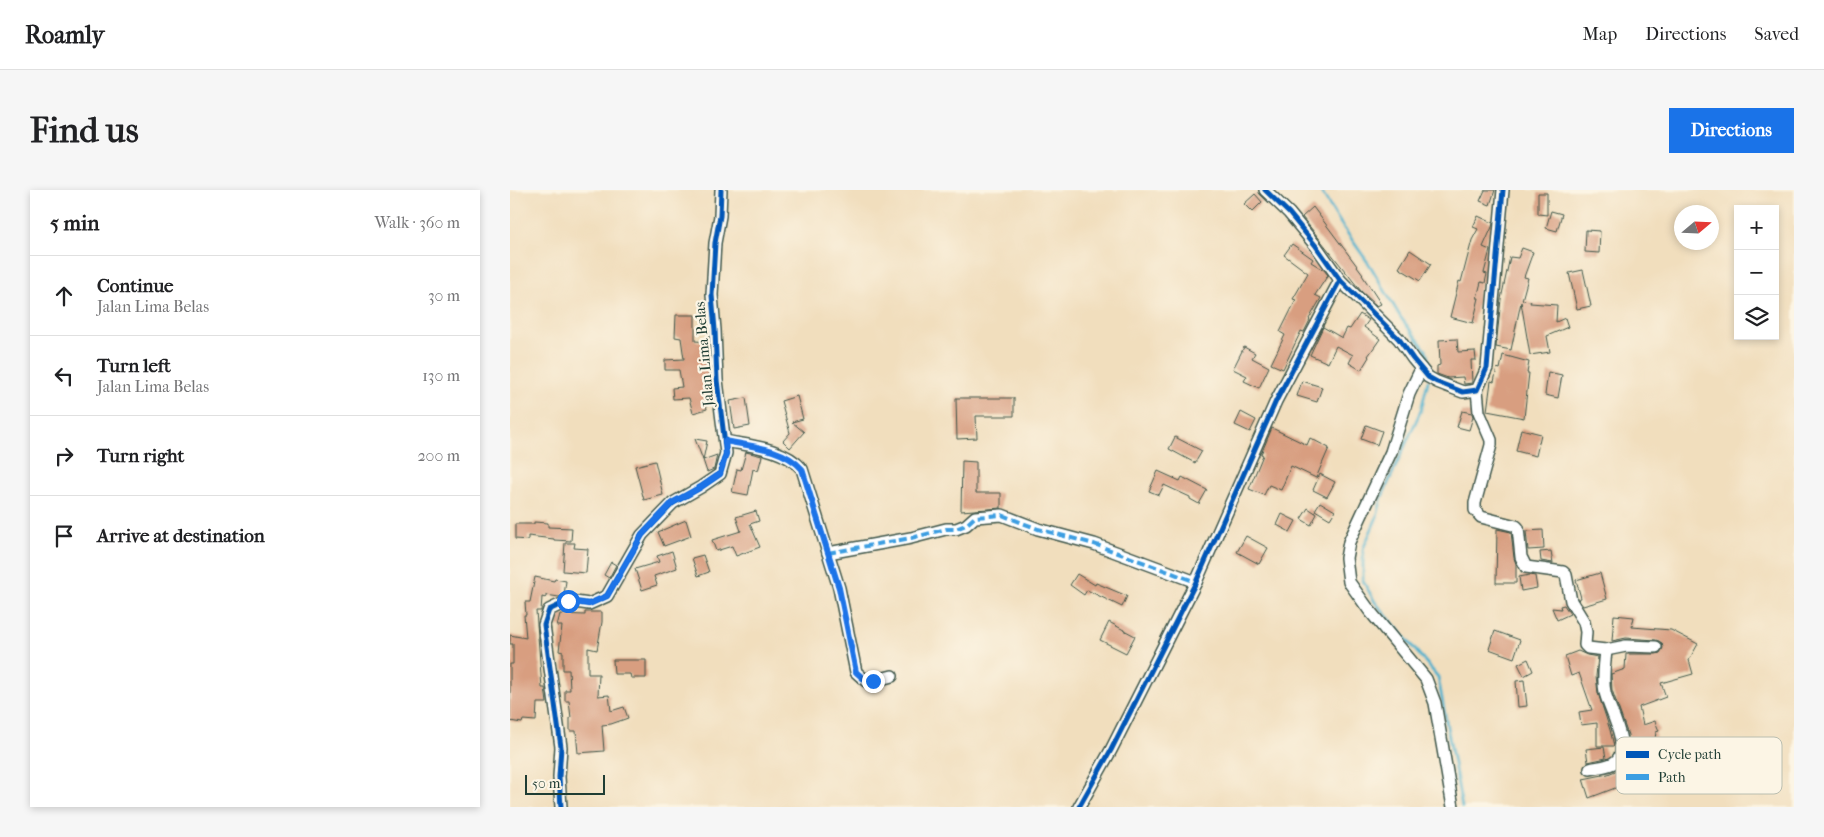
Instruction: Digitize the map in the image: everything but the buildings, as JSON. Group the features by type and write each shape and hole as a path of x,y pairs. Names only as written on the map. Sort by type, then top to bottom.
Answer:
{"street":[{"name":"Jalan Lima Belas","path":"561,807 559,777 561,747 544,625 549,610 568,601 589,604 607,596 642,535 672,503 720,474 726,454 717,380 712,295 721,190"},
{"path":"1265,190 1288,212 1316,246 1340,280 1399,339 1429,376 1463,392 1477,390"},
{"path":"1503,190 1487,368 1477,390 1479,412 1491,440 1491,445 1475,503 1475,510 1481,517 1518,528 1522,557 1526,567 1563,572 1566,575 1571,601 1584,622 1588,648 1606,650 1626,646 1656,647"},
{"path":"1079,807 1128,717 1196,582 1276,401 1340,280"},
{"path":"1429,376 1409,394 1391,452 1349,542 1346,558 1349,582 1369,610 1405,651 1426,679 1435,703 1452,807"},
{"path":"725,441 772,451 797,463 802,469 839,588 856,672 866,681 892,676"},
{"path":"828,553 929,534 946,528 956,529 966,525 975,516 1002,515 1038,529 1094,544 1196,582"},
{"path":"1606,650 1603,683 1620,737"},
{"path":"1590,769 1612,764 1616,761"}],"waterway":[{"path":"1320,190 1371,267 1401,318 1426,350 1431,371 1430,375"},
{"path":"1428,381 1421,410 1382,497 1377,517 1363,549 1363,581 1375,602 1438,677 1462,807"}],"marked path":[{"path":"828,553 911,538 946,529 956,529 966,525 975,517 1002,515 1038,529 1094,544 1196,582"}],"cycle path":[{"path":"561,807 559,777 561,747 544,625 549,610 568,601 589,604 607,596 642,535 673,503 720,474 726,453 717,380 712,295 721,190"},
{"path":"1265,190 1289,213 1340,280 1399,339 1428,377 1463,392 1477,390 1487,368 1503,190"},
{"path":"1079,807 1111,750 1196,582 1276,401 1340,280"}],"route":[{"path":"568,601 589,604 607,596 620,570 642,535 672,503 720,474 726,454 725,441 772,451 797,463 802,469 839,588 856,672 866,681 873,681"}]}
